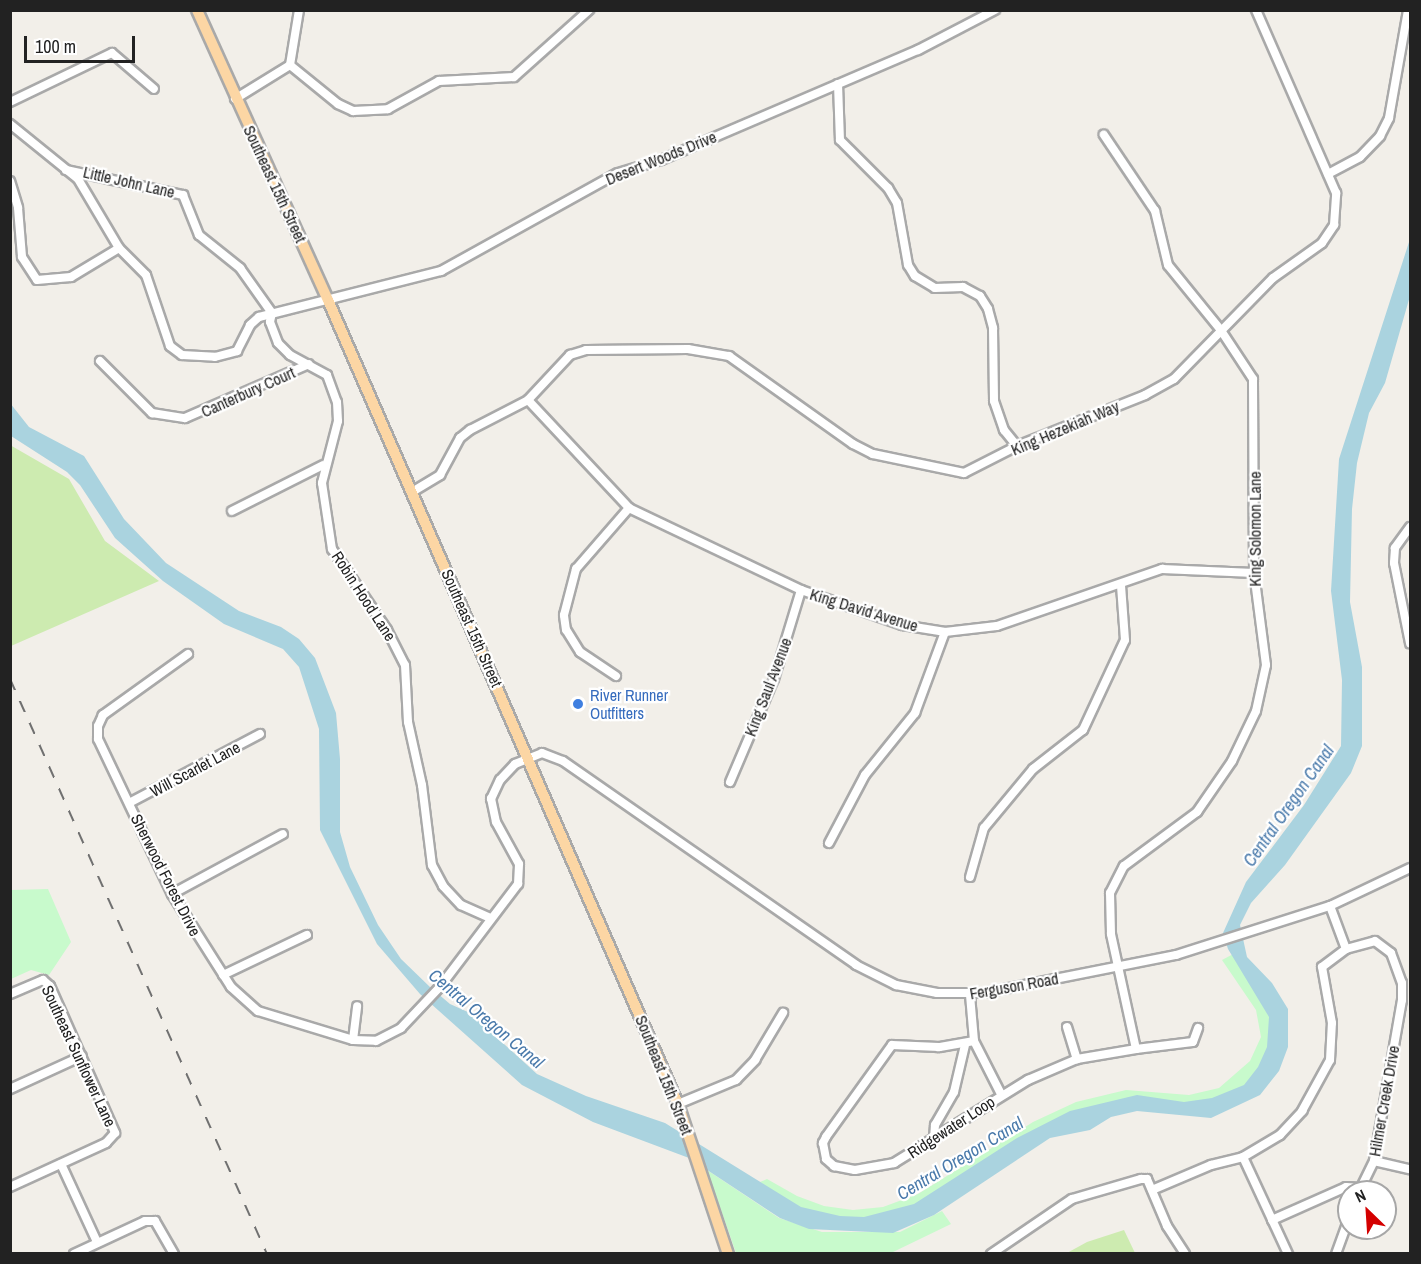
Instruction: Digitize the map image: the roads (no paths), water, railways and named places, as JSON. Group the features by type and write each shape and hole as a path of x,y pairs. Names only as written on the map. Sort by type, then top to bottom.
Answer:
{"main road":[{"name":"Southeast 15th Street","path":"197,10 328,300 529,757 678,1104 728,1254"}],"street":[{"path":"236,99 290,65 298,10"},
{"path":"290,65 338,104 353,111 388,109 439,81 514,77 589,10"},
{"name":"Desert Woods Drive","path":"272,313 441,271 618,173 662,160 838,84 995,10"},
{"name":"King Hezekiah Way","path":"412,492 440,475 460,438 470,430 528,400 577,352 711,351 729,356 853,444 873,454 964,473 978,469 1017,446 1145,395 1174,379 1220,329 1273,278 1322,243 1334,225 1336,193 1256,10"},
{"path":"1328,174 1360,158 1385,127 1408,10"},
{"path":"10,102 112,53 154,89"},
{"path":"838,84 840,140 888,188 897,203 908,265 915,276 935,288 963,287 980,296 988,309 993,328 994,401 1004,430 1017,446"},
{"path":"10,124 78,179 119,248 146,275 166,338 182,355 231,356 250,325 272,313"},
{"name":"King Solomon Lane","path":"1104,135 1155,211 1168,265 1247,366 1256,391 1254,573 1266,665 1256,711 1232,761 1197,812 1124,866 1110,894 1111,934 1121,967"},
{"name":"Little John Lane","path":"66,170 183,195 199,235 240,268 272,313"},
{"path":"10,181 18,208 22,257 37,280 71,277 119,248"},
{"name":"Robin Hood Lane","path":"272,313 270,322 278,343 290,355 327,375 337,402 333,446 323,465 322,483 332,549 387,630 405,665 408,722 422,786 432,865 443,886 461,905 490,918"},
{"name":"Canterbury Court","path":"100,361 152,413 185,418 309,364"},
{"name":"King David Avenue","path":"528,400 629,508 801,590 902,625 945,632 997,626 1120,586 1142,574 1162,569 1254,573"},
{"path":"232,511 323,465"},
{"path":"616,676 580,652 566,630 564,615 576,569 629,508"},
{"path":"1410,527 1395,548 1394,563 1410,643"},
{"path":"970,877 984,828 1033,769 1083,730 1125,640 1120,586"},
{"name":"King Saul Avenue","path":"730,782 774,679 801,590"},
{"path":"829,843 865,776 915,713 945,632"},
{"name":"Sherwood Forest Drive","path":"188,654 103,715 98,726 98,740 172,894 223,975 244,1002 258,1011 353,1040 366,1042 389,1036 425,1003 518,885 521,873 496,822 491,798 500,780 515,764 529,757"},
{"name":"Will Scarlet Lane","path":"129,803 260,734"},
{"name":"Ferguson Road","path":"529,757 542,753 554,755 876,976 922,992 970,995 1121,967 1224,941 1330,906 1410,868"},
{"path":"172,894 284,834"},
{"path":"1152,1190 1211,1165 1243,1157 1280,1135 1312,1099 1325,1074 1332,1023 1321,973 1325,962 1346,949 1330,906"},
{"path":"223,975 307,935"},
{"name":"Hilmer Creek Drive","path":"1346,949 1369,941 1381,942 1391,953 1402,983 1402,1000 1374,1161 1365,1180"},
{"path":"1121,967 1136,1049"},
{"name":"Southeast Sunflower Lane","path":"10,994 43,980 50,987 115,1133 106,1143 61,1164"},
{"path":"970,995 974,1041 1001,1095"},
{"path":"353,1040 357,1006"},
{"path":"678,1104 736,1080 755,1060 783,1013"},
{"path":"1067,1027 1077,1059"},
{"name":"Ridgewater Loop","path":"974,1041 965,1045 892,1046 826,1137 823,1151 834,1166 872,1170 911,1155 1001,1095 1077,1059 1193,1042 1198,1028"},
{"path":"934,1138 935,1125 954,1092 965,1045"},
{"path":"10,1089 82,1056"},
{"path":"1243,1157 1288,1254"},
{"path":"1374,1161 1410,1169"},
{"path":"10,1187 61,1164 97,1242"},
{"path":"991,1254 1072,1199 1141,1179 1147,1179 1167,1226 1185,1254"},
{"path":"1272,1220 1337,1191"},
{"path":"74,1254 145,1221 155,1221 174,1254"}],"water":[{"path":"1410,239 1410,296 1385,383 1369,413 1357,463 1352,509 1350,602 1362,667 1362,746 1351,773 1285,865 1251,903 1240,925 1247,957 1272,983 1288,1009 1288,1047 1279,1071 1260,1095 1211,1118 1137,1111 1111,1117 1090,1130 1050,1138 934,1215 893,1233 809,1229 780,1218 689,1158 593,1122 522,1085 420,994 377,944 320,830 319,729 299,667 283,649 224,624 163,581 115,538 80,485 67,472 11,436 10,403 29,427 84,456 124,519 166,563 239,611 281,627 299,639 315,658 336,713 340,759 340,832 350,867 378,925 401,959 430,987 450,1004 470,1013 537,1074 586,1096 665,1123 801,1207 840,1216 864,1217 914,1204 1017,1138 1070,1111 1137,1095 1184,1102 1212,1098 1244,1085 1258,1067 1267,1047 1269,1017 1228,949 1223,933 1246,882 1304,805 1341,746 1342,680 1331,591 1339,459"}],"railway":[{"path":"10,679 267,1254"}],"place":[{"name":"River Runner Outfitters","path":"578,704"}],"water label":[{"name":"Central Oregon Canal","path":"1289,806"},
{"name":"Central Oregon Canal","path":"486,1019"},
{"name":"Central Oregon Canal","path":"960,1159"}]}
